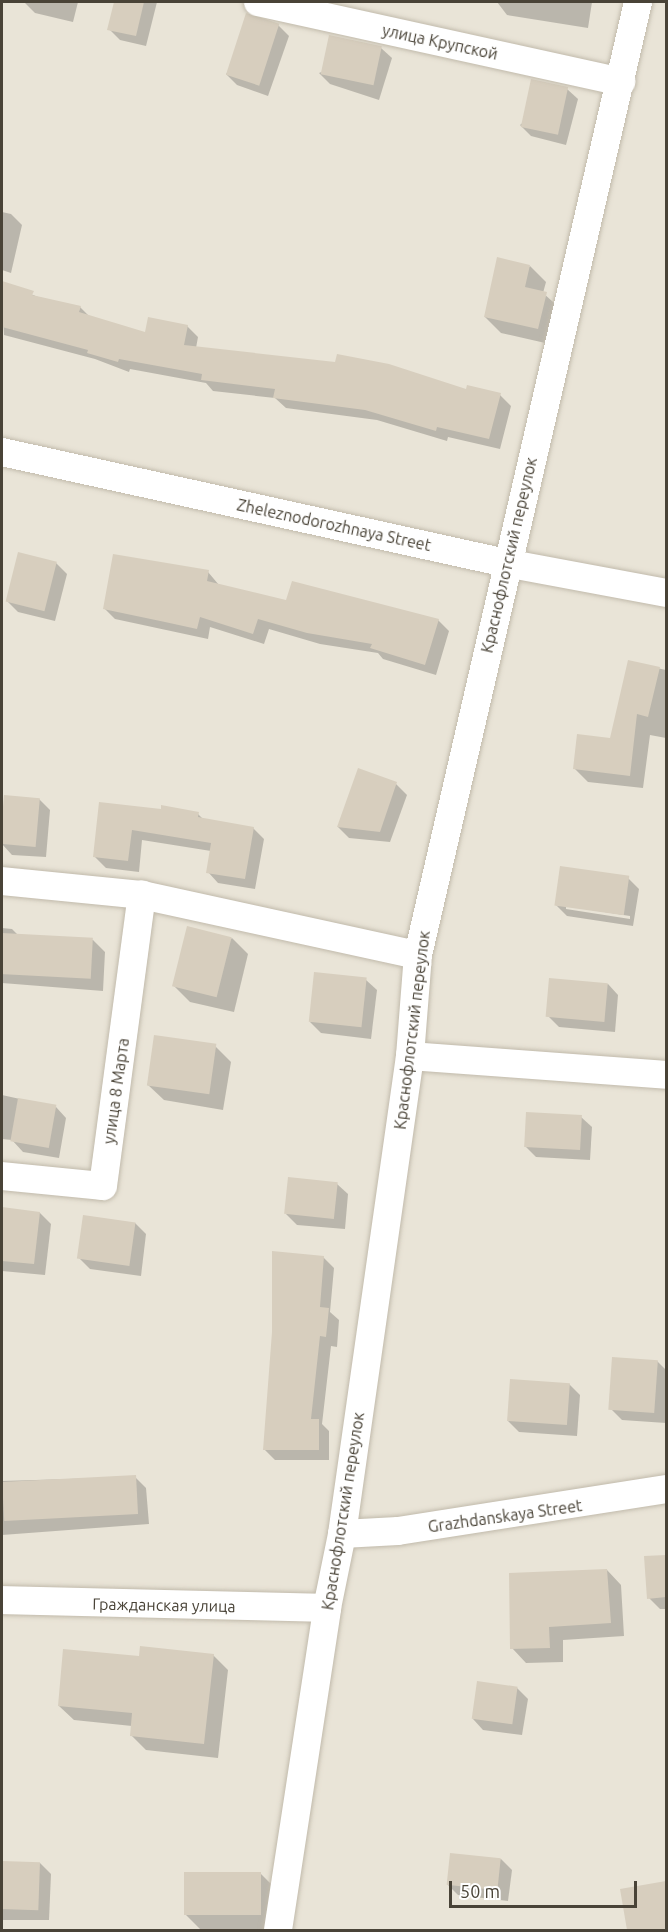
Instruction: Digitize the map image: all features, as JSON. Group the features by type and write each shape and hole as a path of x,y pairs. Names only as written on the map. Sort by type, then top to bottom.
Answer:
{"street":[{"name":"улица Крупской","path":"258,2 621,82"},
{"name":"Краснофлотский переулок","path":"278,1930 327,1608 342,1534 410,1056 418,955 506,563 638,2"},
{"name":"Zheleznodorozhnaya Street","path":"2,452 506,563 666,593"},
{"path":"2,881 142,896 418,955"},
{"name":"улица 8 Марта","path":"2,1176 103,1186 142,896"},
{"path":"410,1056 666,1074"},
{"name":"Grazhdanskaya Street","path":"342,1534 467,1522 666,1489"},
{"name":"Гражданская улица","path":"2,1600 327,1608"}],"shaded area":[{"path":"2,2 666,2 666,1930 2,1930"}],"building":[{"path":"114,2 144,2 136,36 107,30"},
{"path":"246,13 279,24 259,86 226,75"},
{"path":"329,35 382,46 374,85 321,74"},
{"path":"531,79 568,87 558,135 521,127"},
{"path":"497,257 530,265 525,287 547,292 538,329 484,317"},
{"path":"2,281 34,291 32,295 81,306 79,312 145,332 148,317 188,325 184,345 335,362 337,354 389,364 466,389 467,385 501,393 489,439 437,427 436,431 365,410 273,398 275,389 201,380 202,374 119,359 118,362 87,353 88,350 2,327"},
{"path":"18,552 57,562 44,611 6,601"},
{"path":"113,554 209,570 207,581 286,600 292,581 439,619 425,665 370,648 372,644 307,633 258,619 253,634 200,617 197,629 103,609"},
{"path":"628,660 660,667 648,717 637,714 630,776 573,769 577,734 610,738"},
{"path":"358,768 397,782 380,832 337,827"},
{"path":"4,795 40,798 36,847 2,844"},
{"path":"99,802 161,809 161,805 199,812 198,817 254,827 245,879 206,873 211,843 132,830 128,861 93,857"},
{"path":"560,866 629,876 624,915 554,906"},
{"path":"187,926 232,937 217,997 172,986"},
{"path":"2,933 93,938 91,979 2,974"},
{"path":"314,972 367,978 361,1027 309,1022"},
{"path":"549,978 608,983 604,1022 546,1017"},
{"path":"154,1035 216,1044 209,1094 147,1086"},
{"path":"18,1098 56,1105 49,1148 10,1141"},
{"path":"526,1112 582,1115 580,1150 524,1147"},
{"path":"288,1177 338,1182 334,1219 284,1214"},
{"path":"2,1207 40,1212 34,1264 2,1261"},
{"path":"83,1215 135,1222 129,1266 77,1259"},
{"path":"272,1251 324,1256 320,1307 329,1308 326,1337 320,1336 311,1419 319,1419 319,1450 263,1450 272,1332"},
{"path":"612,1357 658,1360 654,1413 608,1410"},
{"path":"510,1379 570,1383 567,1425 507,1421"},
{"path":"136,1475 138,1514 4,1521 2,1482"},
{"path":"666,1555 666,1597 647,1599 644,1556"},
{"path":"607,1569 611,1623 549,1627 550,1648 510,1649 509,1573"},
{"path":"140,1646 214,1654 204,1744 130,1736 132,1713 58,1706 63,1649 139,1656"},
{"path":"477,1681 518,1687 512,1724 472,1719"},
{"path":"450,1853 501,1858 497,1890 447,1885"},
{"path":"2,1861 40,1862 38,1910 2,1909"},
{"path":"184,1872 261,1872 261,1915 184,1915"},
{"path":"666,1881 666,1930 627,1930 620,1889"}]}
